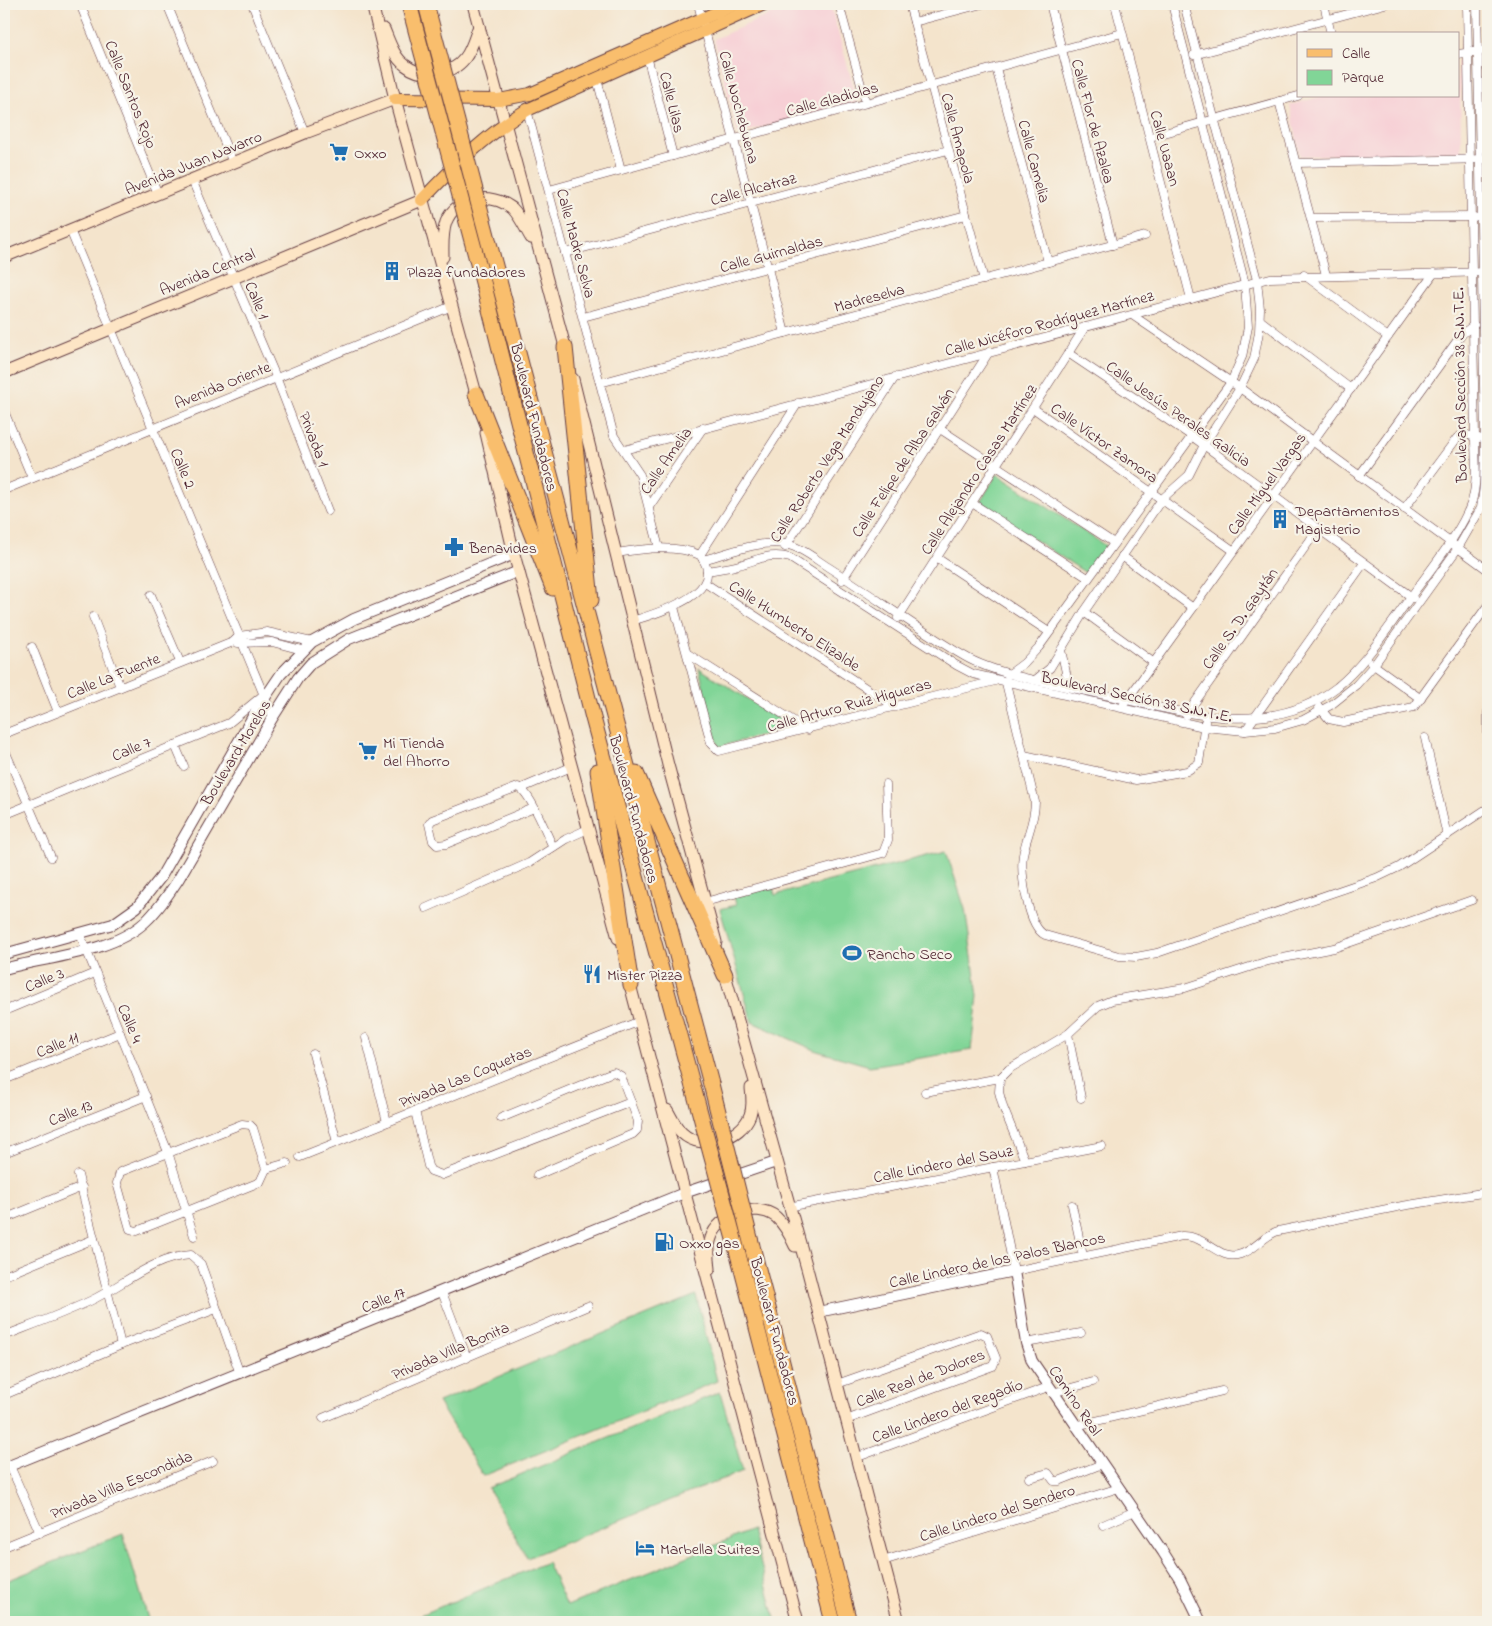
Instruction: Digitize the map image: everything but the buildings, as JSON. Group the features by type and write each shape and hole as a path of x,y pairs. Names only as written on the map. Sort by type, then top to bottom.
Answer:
{"highway":[{"name":"Boulevard Fundadores","path":"409,4 484,286 593,718 738,1254 833,1622"},
{"name":"Boulevard Fundadores","path":"426,4 850,1622"},
{"path":"565,348 595,644"},
{"path":"476,394 543,566 569,623"},
{"path":"593,718 601,793 632,989"},
{"path":"617,733 725,975"}],"main road":[{"path":"373,4 396,55 405,65 416,72 443,73 455,68 466,57 479,26"},
{"path":"373,4 395,99 476,394 514,554 632,989 798,1622"},
{"path":"473,4 596,462 632,621 725,975 788,1207 808,1272 855,1458 900,1622"},
{"path":"422,200 446,175 505,124 527,110 648,56 704,25 736,4"},
{"path":"395,99 499,100 515,98 530,94 704,25 764,4"},
{"name":"Avenida Juan Navarro","path":"4,257 305,133 395,99"},
{"path":"446,284 443,235 446,221 459,206 476,198 502,202 514,210 541,257"},
{"name":"Avenida Central","path":"4,373 422,200"},
{"path":"656,1083 675,1125 683,1133 700,1142 715,1141 731,1136 740,1130 748,1120 751,1112 750,1067"},
{"path":"716,1309 709,1253 710,1238 725,1219 738,1213 751,1210 763,1211 774,1216 791,1237 808,1272"}],"street":[{"name":"Calle Santos Rojo","path":"80,4 158,194"},
{"path":"167,4 233,163"},
{"path":"252,4 305,133"},
{"name":"Calle Nochebuena","path":"698,4 785,333"},
{"path":"839,4 866,103"},
{"name":"Calle Amapola","path":"909,4 984,280"},
{"path":"914,22 982,4"},
{"name":"Calle Flor de Azalea","path":"1050,4 1113,245"},
{"name":"Calle Uaaan","path":"1117,4 1122,33 1191,299"},
{"name":"Boulevard Sección 38 S.N.T.E.","path":"997,680 1010,673 1030,656 1049,632 1193,437 1231,382 1242,357 1248,327 1245,284 1172,4"},
{"name":"Boulevard Sección 38 S.N.T.E.","path":"1019,686 1036,679 1050,668 1084,612 1162,499 1189,475 1204,445 1240,388 1254,359 1260,320 1257,280 1184,4"},
{"path":"1324,4 1331,32"},
{"path":"1187,57 1385,4"},
{"name":"Boulevard Sección 38 S.N.T.E.","path":"616,553 659,548 682,550 702,558 758,546 787,545 803,552 844,577 900,616 966,657 1010,673 1206,716 1253,719 1290,712 1315,701 1337,686 1365,659 1449,542 1466,514 1474,493 1475,437 1471,326 1467,4"},
{"name":"Boulevard Sección 38 S.N.T.E.","path":"780,555 799,562 966,671 1006,683 1182,722 1246,731 1289,724 1321,711 1343,696 1374,665 1458,548 1481,508 1487,440 1482,320 1485,272 1481,217 1484,159 1477,4"},
{"name":"Calle Gladiolas","path":"549,190 1122,33"},
{"path":"1460,54 1488,50"},
{"name":"Calle Lilas","path":"648,56 673,156"},
{"name":"Calle Camelia","path":"996,68 1048,262"},
{"path":"597,79 621,170"},
{"path":"1150,137 1297,96"},
{"path":"1279,101 1326,275"},
{"name":"Calle Madre Selva","path":"527,110 614,436 640,475 659,548"},
{"name":"Calle Alcatraz","path":"565,253 948,150"},
{"path":"1296,163 1484,159"},
{"name":"Calle 1","path":"192,180 276,377"},
{"name":"Calle Guirnaldas","path":"583,316 966,216"},
{"path":"1311,218 1481,217"},
{"name":"Calle 2","path":"70,230 238,640 272,716"},
{"name":"Madreselva","path":"600,383 1145,236"},
{"name":"Calle Nicéforo Rodríguez Martínez","path":"624,450 1257,280 1304,275 1485,272"},
{"name":"Calle Miguel Vargas","path":"1121,709 1434,273"},
{"path":"1304,275 1388,336"},
{"name":"Avenida Oriente","path":"4,490 452,306"},
{"path":"1132,315 1240,388 1488,570"},
{"path":"1260,320 1351,388"},
{"path":"1359,476 1462,334 1482,320"},
{"name":"Calle Alejandro Casas Martínez","path":"894,625 1085,327"},
{"name":"Calle Felipe de Alba Galván","path":"837,587 989,352"},
{"name":"Calle Jesús Perales Galicia","path":"1068,353 1193,437 1419,602"},
{"name":"Privada 1","path":"276,377 328,511"},
{"name":"Calle Roberto Vega Mandujano","path":"780,555 895,377"},
{"path":"632,621 674,606 706,583 707,571 702,558 798,403"},
{"name":"Calle Víctor Zamora","path":"1033,408 1234,551"},
{"path":"4,411 32,478"},
{"name":"Calle Amelia","path":"649,507 704,428"},
{"path":"940,429 1114,543"},
{"path":"1404,509 1457,438 1464,434 1487,440"},
{"path":"972,503 1088,578"},
{"name":"Calle S. D. Gaytán","path":"1182,722 1318,529"},
{"name":"Boulevard Morelos","path":"4,954 113,924 138,907 161,877 263,697 280,674 312,642 354,618 514,554"},
{"path":"707,571 740,565 765,556 780,555"},
{"path":"1122,556 1194,608"},
{"path":"937,558 1049,632"},
{"path":"1246,731 1364,563"},
{"name":"Boulevard Morelos","path":"4,969 85,949 126,936 144,923 161,905 272,716 298,678 311,663 329,650 358,636 519,571"},
{"name":"Calle Humberto Elizalde","path":"706,583 895,708"},
{"path":"150,595 180,662"},
{"path":"1315,701 1329,719 1343,722 1409,710 1421,699 1488,605"},
{"path":"674,606 688,654 808,730"},
{"path":"1084,612 1154,663"},
{"path":"93,617 120,687"},
{"name":"Calle La Fuente","path":"4,734 238,640 266,632 312,642"},
{"name":"Calle La Fuente","path":"238,640 272,642 302,650"},
{"path":"32,647 58,712"},
{"name":"Boulevard Sección 38 S.N.T.E.","path":"1061,649 1064,669 1073,688"},
{"name":"Calle Arturo Ruiz Higueras","path":"688,654 711,744 717,750 722,751 895,708 997,680"},
{"path":"1365,659 1421,699"},
{"path":"1006,683 1034,795 1034,817 1022,862 1029,907 1036,927 1045,935 1127,957 1166,950 1376,878 1399,867 1488,808"},
{"name":"Calle 7","path":"4,815 229,723 263,697"},
{"path":"1488,712 1488,734"},
{"path":"1024,756 1128,779 1154,778 1187,771 1196,767 1199,763 1206,716"},
{"path":"1425,738 1447,836"},
{"path":"176,745 184,766"},
{"path":"4,748 51,857"},
{"path":"534,808 446,844 437,845 433,841 429,824 432,820 509,789 522,788 571,767"},
{"path":"706,902 883,853 888,840 886,784"},
{"path":"522,788 553,847"},
{"path":"426,908 529,863 553,847 588,829"},
{"path":"925,1092 1000,1078 1008,1069 1068,1034 1091,1010 1105,1002 1185,988 1268,961 1334,948 1472,900"},
{"name":"Calle 4","path":"80,934 168,1152 194,1236"},
{"name":"Calle 3","path":"4,1011 95,973"},
{"name":"Privada Las Coquetas","path":"300,1157 415,1111 639,1016"},
{"name":"Calle 11","path":"4,1080 120,1032"},
{"path":"1068,1034 1081,1098"},
{"path":"366,1038 387,1122"},
{"path":"313,1054 337,1142"},
{"path":"501,1118 614,1072 621,1076 638,1126 633,1134 537,1175"},
{"path":"1000,1078 1002,1107 1025,1161"},
{"name":"Calle 13","path":"4,1153 146,1096"},
{"path":"415,1111 428,1166 431,1171 442,1175 631,1102"},
{"path":"246,1124 253,1128 266,1169 264,1177 256,1186 137,1231 130,1229 127,1224 117,1177 125,1170 168,1152 246,1124"},
{"name":"Calle Lindero del Sauz","path":"788,1207 1102,1146"},
{"name":"Calle 17","path":"7,1467 684,1193 776,1162"},
{"path":"266,1169 287,1163"},
{"name":"Camino Real","path":"993,1167 1026,1343 1032,1361 1180,1579 1201,1622"},
{"path":"78,1175 121,1345"},
{"path":"4,1219 82,1187"},
{"name":"Calle Lindero de los Palos Blancos","path":"818,1312 1182,1236 1197,1237 1226,1255 1240,1255 1265,1236 1278,1231 1402,1206 1488,1192"},
{"path":"1072,1205 1083,1256"},
{"path":"4,1276 94,1239"},
{"path":"4,1336 89,1302 129,1278 183,1256 190,1255 201,1264 240,1374"},
{"path":"442,1292 467,1358"},
{"name":"Privada Villa Bonita","path":"323,1418 588,1306"},
{"path":"4,1395 121,1345 216,1309"},
{"name":"Calle Real de Dolores","path":"837,1384 982,1333 987,1336 996,1358 993,1366 846,1420"},
{"path":"1026,1343 1081,1333"},
{"name":"Calle Lindero del Regadío","path":"855,1458 1050,1390 1093,1382"},
{"path":"1075,1426 1222,1391"},
{"name":"Privada Villa Escondida","path":"4,1547 213,1461"},
{"path":"1029,1478 1048,1473 1054,1480 1059,1481 1102,1464"},
{"name":"Privada Villa Escondida","path":"7,1467 40,1533"},
{"name":"Calle Lindero del Sendero","path":"883,1561 1119,1488"},
{"path":"1104,1525 1135,1511"}],"shaded area":[{"path":"794,4 830,4 858,102 738,134 714,39"},
{"path":"1460,62 1461,152 1300,156 1290,105 1316,98 1460,98"}],"green space":[{"path":"997,474 1106,546 1086,573 979,504"},
{"path":"699,668 792,727 718,747"},
{"name":"Rancho Seco","path":"946,851 965,909 978,996 972,1050 870,1066 817,1051 752,1022 720,909 736,905 734,897 773,887 775,895"},
{"path":"696,1295 717,1381 483,1476 438,1402"},
{"path":"720,1392 743,1471 527,1558 488,1488"},
{"path":"752,1530 776,1622 404,1622 547,1562 567,1606"},
{"path":"123,1534 149,1622 4,1622 4,1582"}],"place":[{"name":"Oxxo","path":"339,152"},
{"name":"Plaza fundadores","path":"392,271"},
{"name":"Departamentos Magisterio","path":"1280,519"},
{"name":"Benavides","path":"454,547"},
{"name":"Mi Tienda del Ahorro","path":"368,751"},
{"name":"Rancho Seco","path":"852,953"},
{"name":"Mister Pizza","path":"592,974"},
{"name":"Oxxo gas","path":"664,1242"},
{"name":"Marbella Suites","path":"645,1548"}]}
